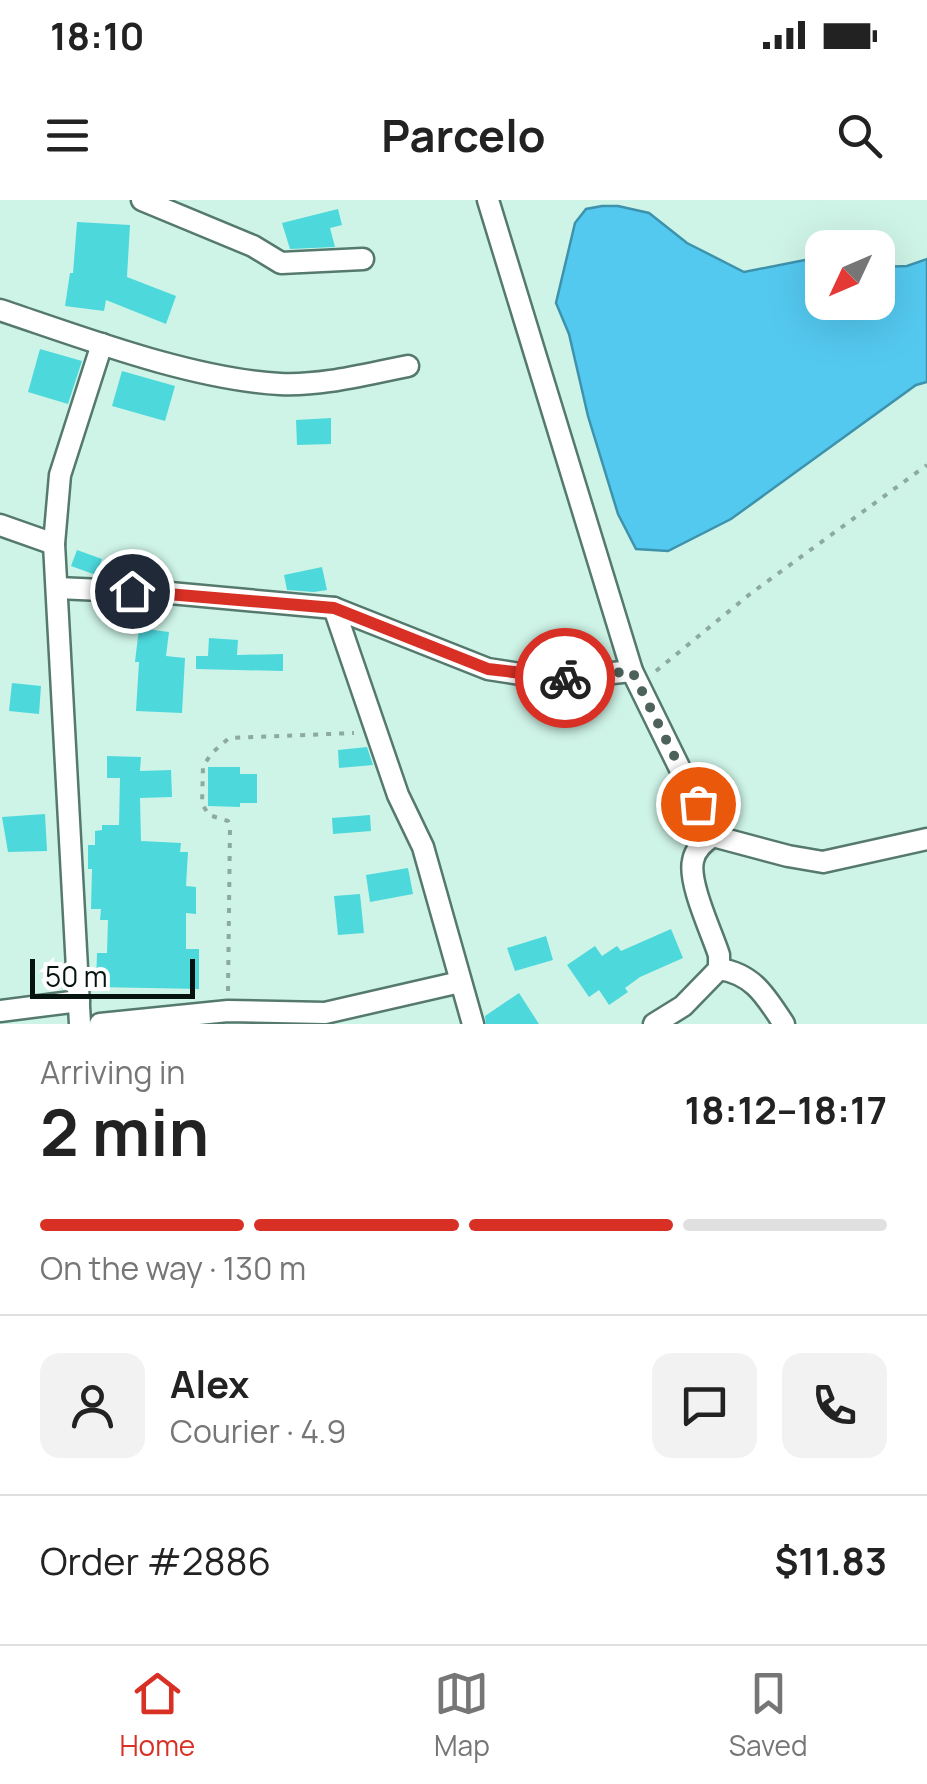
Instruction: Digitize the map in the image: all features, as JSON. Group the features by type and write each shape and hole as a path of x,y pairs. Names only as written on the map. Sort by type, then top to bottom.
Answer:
{"street":[{"path":"142,200 253,246 280,262 363,259"},
{"path":"488,200 637,680 713,836 823,862 927,839"},
{"path":"0,310 102,344 229,378 282,384 339,380 408,366"},
{"path":"80,1024 54,544 60,475 102,344"},
{"path":"0,525 54,544"},
{"path":"57,588 170,593 334,608 488,669 554,679 637,680"},
{"path":"334,608 398,795 423,847 473,1024"},
{"path":"654,1024 683,1006 719,970 719,955 693,875 693,860 700,845 713,836"},
{"path":"719,970 736,972 750,980 784,1024"},
{"path":"100,1024 228,1011 325,1018 460,982"},
{"path":"0,1011 78,1000"}],"path":[{"path":"637,680 656,671 750,594 927,465"},
{"path":"228,1011 230,828 228,821 208,815 202,804 204,766 212,753 237,736 376,733"}],"water":[{"path":"618,206 649,213 687,243 744,272 805,260 805,320 895,320 895,266 927,259 927,382 916,385 731,519 668,551 636,549 618,514 588,416 569,334 556,303 575,223 586,209"}],"building":[{"path":"338,209 342,225 330,228 335,247 290,249 282,223"},
{"path":"77,222 130,225 127,277 176,296 166,324 106,300 104,311 65,306 73,273"},
{"path":"40,349 82,361 68,404 28,392"},
{"path":"122,371 175,386 165,421 112,406"},
{"path":"331,418 331,444 297,445 296,420"},
{"path":"77,550 102,559 96,575 71,566"},
{"path":"322,567 327,590 287,590 284,575"},
{"path":"139,628 169,632 166,656 185,658 182,713 136,711"},
{"path":"209,638 238,640 237,655 283,654 283,671 196,669 196,656 208,656"},
{"path":"12,683 41,686 39,714 9,711"},
{"path":"367,747 373,765 339,768 338,750"},
{"path":"107,756 141,757 140,771 171,770 172,797 140,798 141,841 181,843 180,852 188,852 186,886 196,887 196,914 186,913 186,949 199,949 199,989 96,987 97,953 107,953 108,920 100,920 101,909 91,909 88,845 95,845 95,831 102,830 102,825 119,825 120,778 107,778"},
{"path":"208,767 240,767 240,774 257,774 257,803 208,806"},
{"path":"45,814 47,851 8,852 2,817"},
{"path":"370,815 371,831 333,834 332,818"},
{"path":"408,868 413,894 370,902 366,875"},
{"path":"360,894 364,933 338,935 334,896"},
{"path":"671,929 683,958 640,977 625,988 628,992 609,1005 599,990 589,997 567,965 595,946 602,956 617,946 621,951"},
{"path":"546,936 553,960 515,971 507,948"},
{"path":"519,993 539,1024 486,1024 485,1016"}],"way so far":[{"path":"565,678 632,671 698,804"}],"route":[{"path":"132,591 334,608 488,669 565,678"}]}
